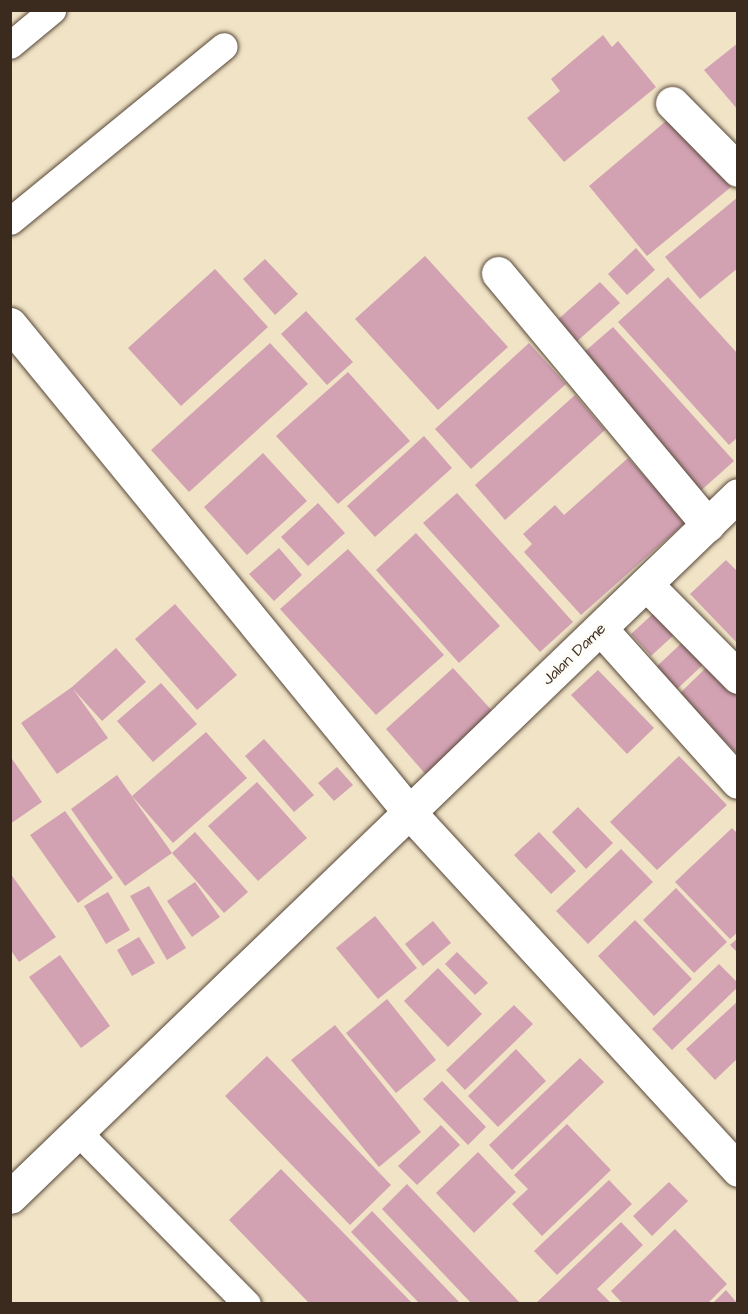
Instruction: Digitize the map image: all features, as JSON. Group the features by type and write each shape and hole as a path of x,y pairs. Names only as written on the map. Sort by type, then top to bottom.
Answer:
{"street":[{"path":"672,104 738,170"},
{"path":"498,273 708,525"},
{"path":"10,324 410,813 738,1170"},
{"name":"Jalan Dame","path":"10,1197 738,495"},
{"path":"646,584 738,677"},
{"path":"601,629 738,782"}],"lane":[{"path":"10,45 52,10"},
{"path":"10,221 224,46"},
{"path":"78,1132 247,1304"}],"building":[{"path":"603,35 612,47 618,41 656,87 564,162 527,118 560,91 551,79"},
{"path":"738,43 738,110 704,70"},
{"path":"672,116 731,187 647,256 589,186"},
{"path":"738,197 738,268 700,299 665,257"},
{"path":"636,248 655,270 627,295 608,274"},
{"path":"425,256 508,347 438,410 355,319"},
{"path":"265,259 298,294 275,315 243,279"},
{"path":"215,269 268,327 181,406 128,348"},
{"path":"668,277 738,354 738,437 729,445 618,322"},
{"path":"600,282 620,303 574,344 554,323"},
{"path":"306,311 353,362 327,385 281,334"},
{"path":"613,327 734,461 697,494 575,360"},
{"path":"270,343 308,384 189,492 151,450"},
{"path":"529,343 566,384 471,469 435,429"},
{"path":"348,372 410,441 338,504 276,436"},
{"path":"575,395 605,430 505,520 475,485"},
{"path":"424,436 452,468 375,537 347,506"},
{"path":"263,453 307,501 247,555 204,507"},
{"path":"628,458 686,522 581,615 524,552 532,544 523,534 555,505 564,515"},
{"path":"457,493 573,622 540,652 423,523"},
{"path":"318,503 345,533 308,566 281,537"},
{"path":"416,533 500,626 459,663 376,570"},
{"path":"279,548 302,575 274,601 249,574"},
{"path":"348,549 444,655 376,715 280,609"},
{"path":"726,560 738,572 738,644 690,594"},
{"path":"175,604 237,675 197,710 135,639"},
{"path":"656,611 676,633 651,656 631,634"},
{"path":"688,637 709,659 675,691 654,669"},
{"path":"116,648 146,682 102,721 73,689 108,738 57,774 21,723 72,687"},
{"path":"710,664 738,693 738,755 679,694"},
{"path":"453,668 496,715 428,777 386,729"},
{"path":"598,670 654,728 627,754 571,695"},
{"path":"161,683 197,724 153,762 117,721"},
{"path":"206,732 247,778 173,843 132,796"},
{"path":"264,739 314,795 294,812 245,756"},
{"path":"10,756 42,802 10,824"},
{"path":"679,756 727,805 657,870 610,822"},
{"path":"337,767 353,785 334,801 318,783"},
{"path":"117,775 172,853 125,886 71,809"},
{"path":"257,782 307,838 258,881 208,826"},
{"path":"578,807 613,843 586,869 552,832"},
{"path":"65,811 113,878 78,903 30,835"},
{"path":"732,828 738,834 738,932 730,939 675,882"},
{"path":"195,832 248,892 224,913 172,853"},
{"path":"539,832 576,871 551,894 514,855"},
{"path":"621,849 653,882 588,944 556,911"},
{"path":"10,873 56,937 19,962 10,949"},
{"path":"195,882 220,917 192,937 167,901"},
{"path":"149,886 186,948 167,960 130,896"},
{"path":"676,888 727,942 694,973 643,920"},
{"path":"108,892 130,930 106,944 84,906"},
{"path":"375,916 417,968 378,999 336,948"},
{"path":"635,920 692,979 654,1016 598,956"},
{"path":"433,921 451,943 423,966 405,944"},
{"path":"139,937 155,963 132,976 117,950"},
{"path":"738,938 738,953 730,945"},
{"path":"457,952 488,983 475,995 445,964"},
{"path":"60,955 110,1026 81,1048 29,977"},
{"path":"719,964 738,983 738,987 672,1050 652,1029"},
{"path":"438,968 482,1014 448,1047 404,1001"},
{"path":"387,999 436,1060 396,1093 346,1033"},
{"path":"738,1001 738,1058 715,1080 686,1049"},
{"path":"514,1005 533,1024 465,1090 446,1070"},
{"path":"335,1025 421,1132 379,1167 291,1060"},
{"path":"516,1049 546,1081 498,1127 468,1096"},
{"path":"267,1056 391,1185 350,1225 225,1096"},
{"path":"580,1058 604,1082 512,1170 489,1145"},
{"path":"442,1081 486,1127 468,1145 423,1099"},
{"path":"567,1124 611,1170 542,1236 512,1204 528,1189 514,1175"},
{"path":"441,1125 460,1145 417,1185 398,1166"},
{"path":"478,1152 516,1192 474,1233 436,1193"},
{"path":"281,1169 413,1304 310,1304 229,1220"},
{"path":"609,1180 632,1204 557,1275 534,1251"},
{"path":"669,1182 688,1201 652,1236 633,1216"},
{"path":"407,1184 521,1304 472,1304 382,1209"},
{"path":"372,1211 461,1304 420,1304 351,1232"},
{"path":"621,1222 643,1245 597,1289 612,1304 535,1304"},
{"path":"675,1229 727,1284 707,1304 623,1304 611,1291"},
{"path":"726,1290 738,1304 712,1304"}]}
